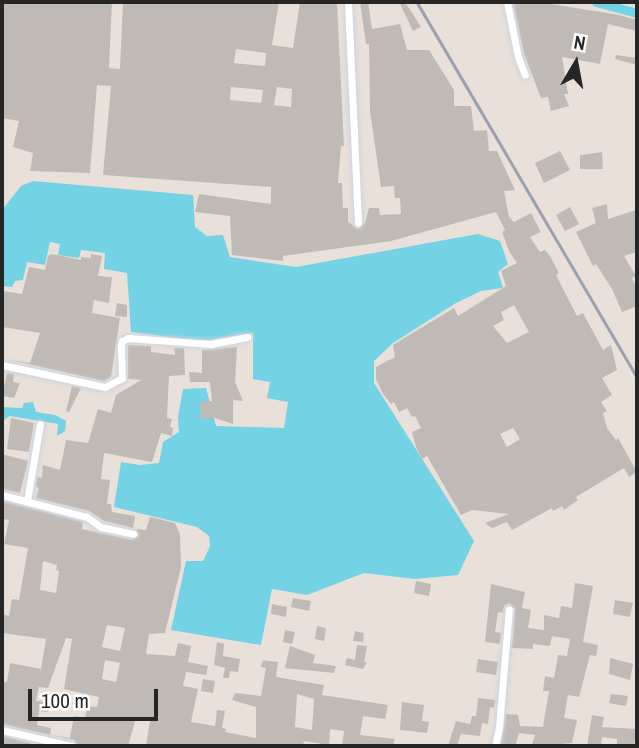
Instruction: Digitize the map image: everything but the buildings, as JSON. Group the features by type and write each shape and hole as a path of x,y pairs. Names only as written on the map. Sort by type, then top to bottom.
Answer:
{"street":[{"path":"348,2 358,223"},
{"path":"507,2 518,58 525,75"},
{"path":"2,365 104,387 122,378 121,346 122,341 128,338 211,344 247,337"},
{"path":"27,501 40,424"},
{"path":"2,495 87,517 101,527 132,534"},
{"path":"495,746 509,610"},
{"path":"2,730 72,746"}],"water":[{"path":"33,181 193,195 195,227 207,236 223,235 230,257 296,267 478,234 500,241 508,264 498,272 503,288 481,291 456,303 393,343 374,361 374,383 474,541 458,575 415,579 364,573 307,595 272,589 261,645 171,630 186,561 203,561 210,546 209,536 197,527 114,507 121,462 140,465 159,463 163,442 179,432 178,417 183,389 206,388 216,426 284,428 288,402 267,398 270,382 253,379 253,333 200,341 131,332 127,273 104,269 105,253 81,250 79,258 58,255 60,244 50,242 45,265 27,262 23,280 15,281 12,287 2,286 2,210 21,186"},
{"path":"33,402 36,412 55,415 66,421 65,431 57,436 58,424 10,416 2,421 2,407 22,408 24,403"}],"waterway":[{"path":"596,2 637,13"}],"railway":[{"path":"417,2 637,377"}]}
